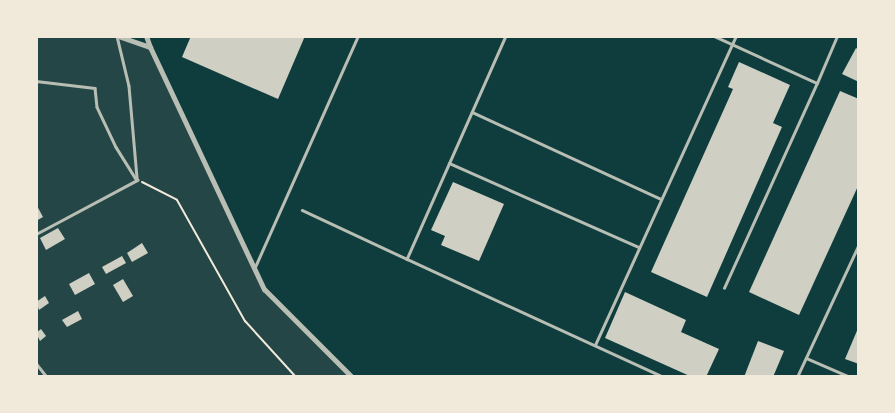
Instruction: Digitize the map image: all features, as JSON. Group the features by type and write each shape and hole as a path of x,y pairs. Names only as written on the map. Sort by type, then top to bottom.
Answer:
{"street":[{"path":"117,36 150,47"},
{"path":"146,36 264,289 284,314 352,377"}],"lane":[{"path":"117,36 129,86 137,180"},
{"path":"255,269 358,36"},
{"path":"407,259 506,36"},
{"path":"714,36 817,83"},
{"path":"595,345 736,36"},
{"path":"724,288 837,36"},
{"path":"36,81 95,88 97,107 112,139 137,180"},
{"path":"472,112 661,199"},
{"path":"449,163 639,247"},
{"path":"36,234 137,180"},
{"path":"302,210 664,377"},
{"path":"797,377 859,244"},
{"path":"806,358 850,377"},
{"path":"36,363 47,377"}],"path":[{"path":"137,180 177,200 245,321 296,377"}],"shaded area":[{"path":"36,36 118,36 150,47 264,289 352,377 36,377"}],"building":[{"path":"191,36 305,36 278,99 182,57"},
{"path":"856,48 859,50 859,82 842,74"},
{"path":"739,62 790,85 773,123 782,127 707,297 651,272 733,89 728,87"},
{"path":"840,91 859,99 859,184 799,315 749,292"},
{"path":"453,182 504,204 479,261 441,245 445,236 431,230"},
{"path":"36,204 43,217 36,221"},
{"path":"58,228 65,239 46,250 40,238"},
{"path":"142,243 148,253 132,262 127,253"},
{"path":"122,256 126,263 106,274 102,267"},
{"path":"89,273 95,284 75,295 69,284"},
{"path":"123,279 133,296 123,302 113,285"},
{"path":"625,292 686,320 681,332 719,349 706,377 692,377 605,338"},
{"path":"45,296 49,303 39,310 36,302"},
{"path":"78,311 82,319 67,327 62,320"},
{"path":"859,326 859,364 845,359"},
{"path":"41,329 46,336 40,341 36,333"},
{"path":"758,341 784,351 773,377 744,377"}]}
